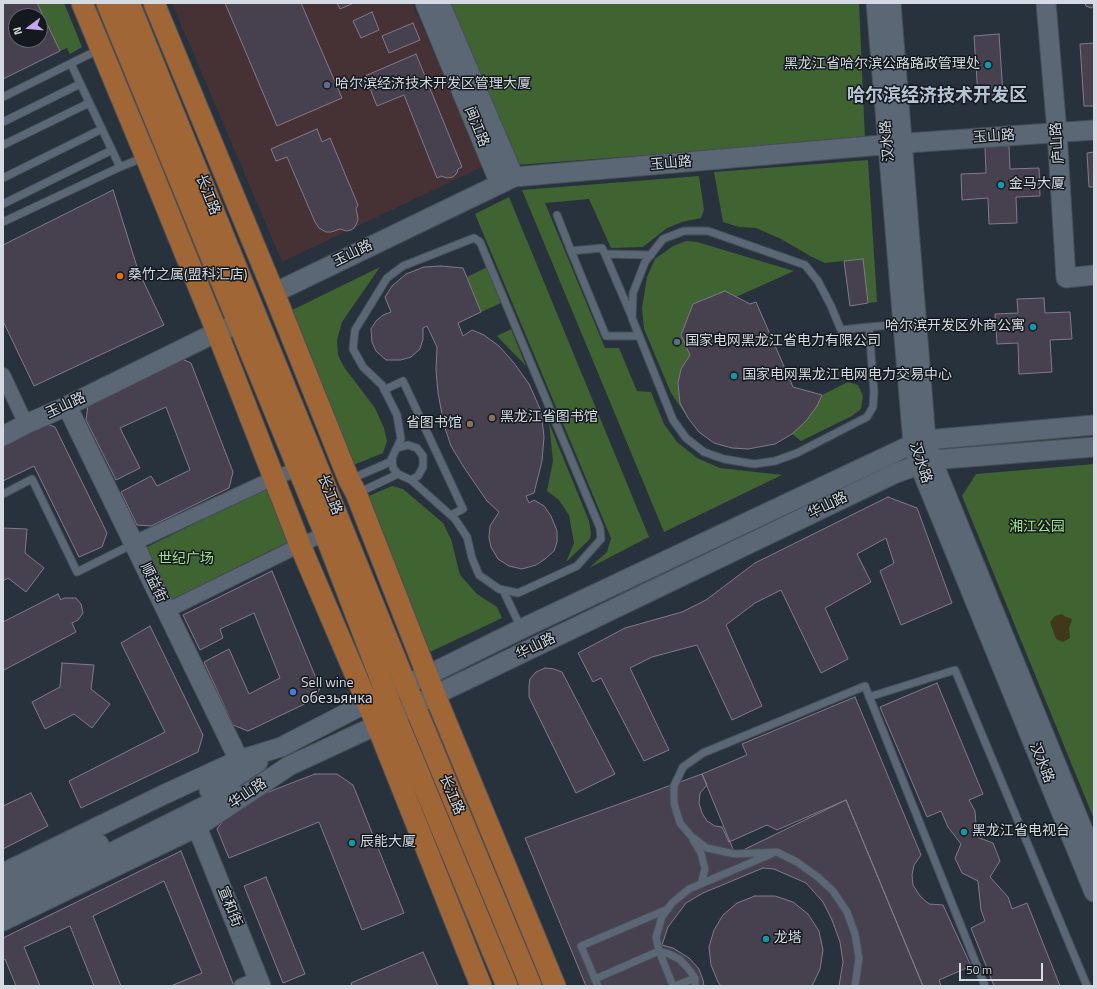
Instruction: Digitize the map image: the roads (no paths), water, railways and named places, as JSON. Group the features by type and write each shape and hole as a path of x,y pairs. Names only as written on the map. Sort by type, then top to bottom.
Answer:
{"main road":[{"path":"82,3 217,332 300,545 368,703 386,721 481,986"},
{"name":"长江路","path":"107,3 325,534 386,694 386,721 507,986"},
{"name":"长江路","path":"129,3 414,706 531,986"},
{"path":"154,3 274,293 428,675 435,696 555,986"},
{"name":"闽江路","path":"425,3 507,181"},
{"name":"闽江路","path":"440,3 507,181"},
{"name":"汉水路","path":"876,3 895,144 920,442"},
{"name":"汉水路","path":"891,3 895,144 903,324 920,442 925,462 1094,892"},
{"name":"庐山路","path":"1046,3 1057,132 1066,278 1094,275"},
{"name":"玉山路","path":"274,293 507,181 895,144 1094,130"},
{"name":"玉山路","path":"3,436 26,424 68,406 217,332 238,324"},
{"name":"顺益街","path":"68,406 239,760"},
{"name":"华山路","path":"3,873 164,794 239,760 281,747 386,694 920,442 1094,425"},
{"name":"华山路","path":"3,921 198,827 289,766 386,721 414,706 889,476 925,462 1094,447"},
{"name":"汉水路","path":"925,462 1094,857"},
{"path":"3,891 232,779 281,747"},
{"path":"3,907 211,802 289,766"},
{"name":"宣和街","path":"198,827 254,984"}],"street":[{"path":"3,376 26,424"},
{"path":"134,544 274,478 298,469"},
{"path":"166,611 325,534"}],"lane":[{"path":"3,97 101,49"},
{"path":"71,64 120,167"},
{"path":"3,122 80,84"},
{"path":"3,144 89,103"},
{"path":"3,178 102,130"},
{"path":"3,204 112,150"},
{"path":"3,222 120,167 146,157"},
{"path":"557,215 606,336 639,336"},
{"path":"632,318 633,293 645,262 663,239 684,231 708,231 805,265 818,281 841,330 903,324"},
{"path":"352,487 390,462 401,439 397,415 382,385 363,367 353,349 355,330 387,278 403,266 474,238 480,242 600,528 601,539 577,566 518,593 499,589 479,575 472,558 467,537 455,519 411,480 398,474 393,468 392,458"},
{"path":"571,251 602,248 673,420 686,438 704,452 724,459 754,464 775,461 797,453 867,417 873,407 874,392 869,327"},
{"path":"605,254 651,255"},
{"path":"384,390 403,381 463,510 451,515"},
{"path":"397,448 408,445 417,448 423,456 423,467 418,476 411,480"},
{"path":"352,487 398,474"},
{"path":"3,494 32,479 77,572 134,544"},
{"path":"503,590 521,630"},
{"path":"870,697 955,670 1088,986"},
{"path":"701,884 705,870 701,853 691,836 680,823 674,803 674,786 683,767 703,753 865,686 985,986"},
{"path":"691,836 707,848 735,854 777,852 797,862 819,878 833,891 847,912 855,934 859,958 855,986"},
{"path":"695,978 674,986 659,951 656,937 662,917 672,903 689,889 777,852"},
{"path":"598,986 581,946 668,909"},
{"path":"595,979 659,951 679,959 695,978 695,986"}],"place":[{"name":"黑龙江省哈尔滨公路路政管理处","path":"988,65"},
{"name":"哈尔滨经济技术开发区管理大厦","path":"327,85"},
{"name":"金马大厦","path":"1001,185"},
{"name":"桑竹之属(盟科汇店)","path":"120,276"},
{"name":"哈尔滨开发区外商公寓","path":"1033,327"},
{"name":"国家电网黑龙江省电力有限公司","path":"677,342"},
{"name":"国家电网黑龙江电网电力交易中心","path":"734,376"},
{"name":"黑龙江省图书馆","path":"492,418"},
{"name":"省图书馆","path":"470,424"},
{"name":"Sell wine обезьянка","path":"293,692"},
{"name":"黑龙江省电视台","path":"964,832"},
{"name":"辰能大厦","path":"352,843"},
{"name":"龙塔","path":"766,939"}],"district":[{"name":"哈尔滨经济技术开发区","path":"937,97"}],"park label":[{"name":"湘江公园","path":"1037,528"},
{"name":"世纪广场","path":"186,560"}]}
